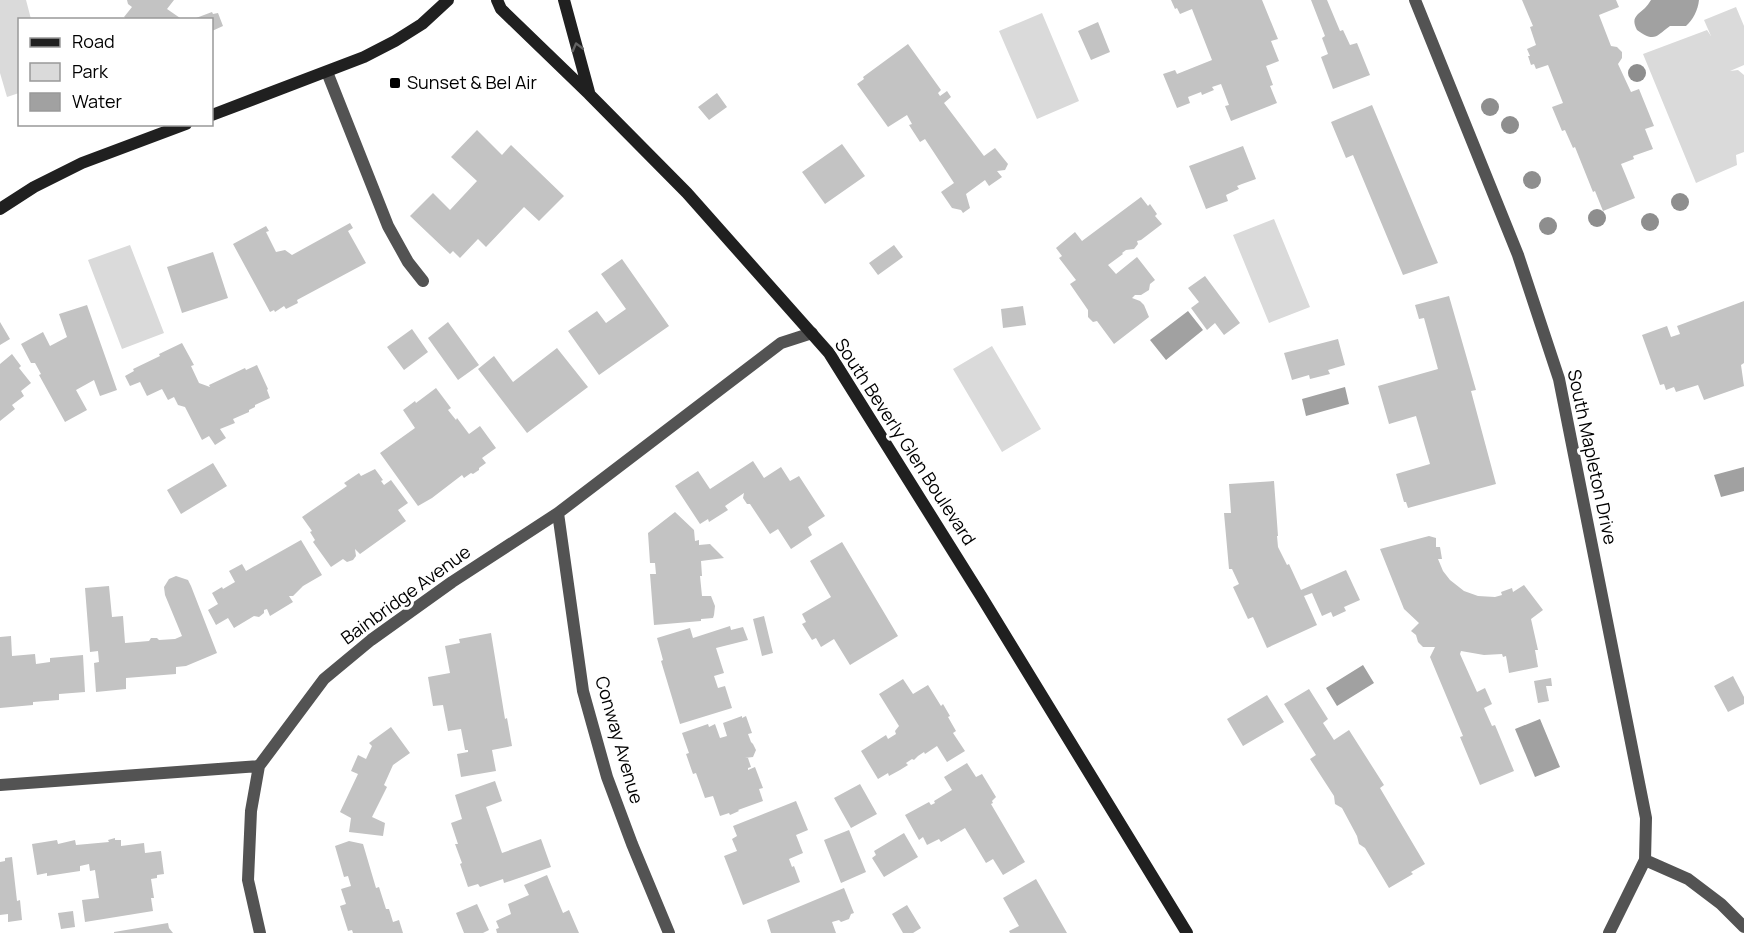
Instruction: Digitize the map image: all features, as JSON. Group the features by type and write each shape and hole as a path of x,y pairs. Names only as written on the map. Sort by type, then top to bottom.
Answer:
{"main road":[{"path":"213,115 364,57 395,41 429,19 448,0"},
{"name":"South Beverly Glen Boulevard","path":"497,0 501,9 687,194 829,353 1187,933"},
{"path":"564,0 589,94"},
{"path":"0,209 34,187 82,164 181,126"}],"street":[{"name":"South Mapleton Drive","path":"1415,0 1518,255 1559,379 1646,818 1645,860 1609,933"},
{"path":"327,72 388,226 408,262 423,281"},
{"name":"Bainbridge Avenue","path":"259,766 324,679 370,640 452,582 558,513 781,344 812,333"},
{"name":"Conway Avenue","path":"558,513 583,691 607,777 669,933"},
{"path":"0,785 259,766 250,811 248,880 260,933"},
{"path":"1645,860 1688,879 1721,904 1744,927"}],"green space":[{"path":"0,0 26,0 31,18 18,18 18,93 7,97 0,73"},
{"path":"1736,7 1744,26 1744,65 1730,71 1738,70 1744,75 1744,152 1736,155 1737,165 1696,183 1643,54 1707,30 1711,36 1704,20"},
{"path":"1042,13 1079,101 1037,119 999,31"},
{"path":"1274,219 1310,307 1269,323 1233,235"},
{"path":"130,245 164,333 122,349 88,260"},
{"path":"992,346 1041,429 1002,452 953,369"}],"water":[{"path":"1651,0 1699,0 1695,14 1686,26 1670,26 1652,37 1637,30 1634,23 1637,15"},
{"path":"1188,311 1203,330 1166,360 1150,340"},
{"path":"1345,387 1349,404 1306,416 1302,399"},
{"path":"1744,467 1744,491 1721,497 1714,475"},
{"path":"1363,665 1374,683 1337,706 1326,688"},
{"path":"1540,719 1560,767 1535,777 1515,729"}],"building":[{"path":"127,0 174,0 167,9 180,18 125,18 132,7"},
{"path":"1171,0 1262,0 1278,39 1271,41 1279,61 1266,66 1273,85 1270,86 1277,103 1231,121 1225,106 1229,105 1221,84 1212,87 1214,90 1202,95 1201,92 1188,97 1190,103 1177,108 1163,74 1175,70 1177,74 1212,60 1192,9 1180,14"},
{"path":"1311,0 1327,0 1340,31 1343,30 1350,45 1357,43 1370,75 1333,89 1321,57 1328,54 1322,38 1325,36"},
{"path":"1522,0 1616,0 1619,7 1599,15 1611,46 1617,47 1622,52 1622,58 1618,64 1631,92 1639,89 1654,126 1645,129 1653,149 1633,156 1634,159 1621,164 1635,198 1603,211 1575,147 1573,148 1565,130 1562,131 1552,107 1563,103 1548,65 1536,69 1534,64 1531,65 1527,49 1536,45 1530,27 1533,26"},
{"path":"212,12 213,14 218,13 223,26 213,31 213,18 196,18"},
{"path":"1098,22 1110,52 1091,60 1078,31"},
{"path":"908,44 941,90 938,93 940,96 947,91 951,97 944,103 984,156 995,148 1008,164 1005,170 997,171 1002,177 989,186 985,180 966,194 970,208 963,213 961,210 952,208 941,192 954,183 925,139 920,142 909,125 912,124 907,115 888,127 857,84 864,79 863,77"},
{"path":"717,93 727,107 709,120 698,107"},
{"path":"1372,105 1438,263 1403,275 1353,155 1346,158 1331,122"},
{"path":"477,130 502,155 511,145 564,196 539,221 524,207 486,247 478,239 460,258 453,251 450,254 410,216 433,193 450,210 477,181 451,157"},
{"path":"842,144 865,176 825,204 802,172"},
{"path":"1243,146 1256,179 1237,186 1239,189 1226,195 1228,201 1206,209 1189,166"},
{"path":"1141,197 1148,206 1150,204 1157,214 1155,216 1162,224 1137,241 1138,244 1134,249 1126,250 1108,265 1116,274 1137,257 1155,280 1150,284 1149,290 1132,298 1144,305 1149,317 1114,344 1097,321 1093,322 1088,317 1088,310 1070,284 1076,280 1059,258 1062,256 1056,248 1075,232 1082,241"},
{"path":"350,223 353,228 348,231 366,263 297,300 298,303 286,309 284,306 275,312 274,310 270,312 233,244 266,226 269,231 266,232 276,252 285,250 292,255"},
{"path":"894,245 903,257 878,275 869,263"},
{"path":"213,252 228,298 182,313 167,267"},
{"path":"622,259 669,326 599,375 568,331 597,311 606,323 626,309 601,274"},
{"path":"1205,276 1240,323 1224,335 1215,323 1207,330 1191,308 1199,302 1188,288"},
{"path":"1449,296 1476,390 1471,391 1496,484 1408,508 1396,474 1430,464 1416,416 1389,424 1378,386 1438,369 1424,318 1419,319 1415,305"},
{"path":"1744,301 1744,363 1741,365 1744,386 1704,400 1698,385 1676,392 1674,387 1666,390 1664,384 1660,385 1642,335 1667,326 1671,337 1680,334 1677,326"},
{"path":"87,305 117,390 100,396 94,380 76,390 87,410 65,422 39,375 41,374 35,363 31,363 21,344 43,332 50,346 67,337 59,314"},
{"path":"1023,306 1026,325 1003,328 1001,309"},
{"path":"0,322 10,339 0,345"},
{"path":"448,322 479,365 458,380 428,338"},
{"path":"412,329 428,352 404,370 387,347"},
{"path":"1338,339 1345,365 1328,370 1330,374 1310,379 1309,375 1292,380 1284,353"},
{"path":"182,343 194,365 191,366 199,383 210,387 209,385 245,368 246,370 257,365 268,389 270,398 255,405 249,412 233,419 235,423 220,429 226,438 215,445 209,436 202,440 185,407 178,405 174,397 168,400 162,389 147,396 140,382 130,386 125,376 134,371 133,369"},
{"path":"557,348 588,387 527,433 478,369 494,356 513,382"},
{"path":"12,354 21,366 19,368 31,383 21,391 24,396 12,405 15,409 0,421 0,364"},
{"path":"436,388 451,408 448,410 469,434 480,426 496,448 482,458 486,463 479,470 464,478 462,475 418,506 380,453 415,428 403,410"},
{"path":"753,461 764,478 781,467 790,481 799,476 825,516 808,527 812,535 791,549 778,529 770,534 750,504 747,504 743,498 744,493 725,506 728,510 709,522 708,519 700,524 675,486 698,471 710,489"},
{"path":"213,463 227,486 181,514 167,490"},
{"path":"375,469 384,485 391,480 408,503 398,510 406,521 360,554 355,549 356,556 353,560 347,562 343,559 331,567 313,542 315,540 310,532 312,531 302,517 347,486 344,483 359,473 361,476"},
{"path":"1274,481 1278,547 1301,590 1346,570 1360,600 1344,607 1346,611 1333,617 1331,612 1322,616 1312,593 1304,596 1317,625 1267,648 1253,617 1248,619 1233,587 1239,584 1232,569 1229,569 1224,513 1231,513 1229,484"},
{"path":"675,512 694,530 695,541 699,540 699,545 710,544 724,558 701,561 702,596 711,596 715,606 714,615 713,618 701,619 701,621 654,625 650,574 656,574 655,563 650,563 648,533"},
{"path":"1429,536 1436,538 1436,547 1440,547 1442,559 1438,559 1443,571 1464,591 1478,596 1495,597 1502,595 1501,592 1512,588 1513,592 1524,585 1543,610 1531,619 1538,650 1535,650 1538,667 1509,673 1506,656 1503,657 1502,654 1484,655 1461,651 1460,654 1477,692 1485,688 1492,704 1484,708 1492,726 1495,725 1514,771 1480,785 1460,737 1463,736 1430,657 1435,647 1423,647 1411,631 1419,623 1404,609 1380,549"},
{"path":"301,540 322,575 303,586 293,596 289,596 293,602 270,616 267,609 259,617 254,616 234,628 228,618 216,625 208,610 218,604 212,593 235,582 229,571 242,564 246,571"},
{"path":"842,542 898,636 850,665 834,639 821,647 816,638 812,640 802,624 806,622 802,614 831,597 810,561"},
{"path":"176,576 188,580 217,653 186,666 176,667 176,674 126,678 126,689 96,692 94,663 99,662 98,651 90,652 85,588 109,586 112,617 123,616 125,643 149,641 151,638 175,639 182,636 165,595 164,587 169,579"},
{"path":"764,616 773,653 762,656 753,619"},
{"path":"730,626 731,630 743,627 748,640 716,648 724,673 714,676 718,688 725,686 732,708 680,724 661,661 663,660 657,638 690,628 693,638"},
{"path":"491,633 505,719 507,718 512,746 492,750 496,771 461,777 457,754 468,752 468,750 465,750 461,729 448,731 443,705 433,706 428,677 450,673 445,646 460,643 459,639"},
{"path":"11,636 12,656 35,654 36,664 50,662 50,658 83,655 85,692 59,694 59,700 33,702 33,705 0,708 0,637"},
{"path":"1733,676 1744,697 1744,704 1728,712 1714,686"},
{"path":"1551,678 1552,686 1546,686 1549,701 1538,703 1534,681"},
{"path":"903,679 913,694 928,685 950,716 948,717 956,731 953,733 965,751 947,762 937,746 914,760 912,759 900,770 878,779 861,751 886,735 888,739 896,734 895,731 899,726 879,694"},
{"path":"1309,689 1328,719 1323,723 1334,740 1349,730 1384,785 1380,788 1425,864 1389,888 1365,848 1359,844 1342,808 1335,804 1334,796 1310,759 1316,755 1284,704"},
{"path":"1267,695 1284,722 1243,746 1227,719"},
{"path":"742,716 742,718 746,716 752,733 748,734 756,750 753,757 745,758 748,758 751,767 748,770 755,767 763,788 759,789 763,801 730,815 729,813 720,816 713,796 705,798 696,773 693,774 682,733 708,724 709,727 715,724 720,738 727,736 723,723"},
{"path":"391,727 410,753 393,765 384,785 387,787 372,817 385,823 383,836 349,832 351,818 340,812 358,774 351,771 358,755 366,759 372,746 369,743"},
{"path":"967,763 976,777 982,774 996,797 991,804 1025,862 1003,875 993,859 986,863 965,828 941,842 939,839 927,845 923,837 919,840 905,815 929,802 931,805 935,803 934,801 952,790 944,777"},
{"path":"495,781 502,801 486,807 502,853 541,839 551,867 504,883 503,879 480,887 478,884 468,887 460,864 462,863 455,844 458,844 451,823 462,819 455,795"},
{"path":"860,784 877,814 851,828 834,798"},
{"path":"796,801 808,830 796,835 803,853 789,859 800,882 743,905 724,856 737,851 732,839 737,836 733,826"},
{"path":"849,830 866,872 841,883 824,840"},
{"path":"904,833 918,857 884,877 872,858 876,855 874,851"},
{"path":"115,838 115,840 121,840 121,846 144,843 145,853 161,851 164,874 151,879 154,898 151,898 153,911 85,922 82,900 99,898 95,870 90,871 89,864 80,866 80,871 47,876 47,873 37,875 32,844 57,840 58,844 75,840 76,845 109,842 108,840"},
{"path":"349,841 363,844 376,888 379,887 393,922 399,920 403,933 353,933 352,930 348,931 340,906 346,904 341,889 351,886 348,876 344,877 335,846"},
{"path":"12,857 17,901 20,900 22,920 8,922 8,914 0,915 0,862"},
{"path":"547,875 563,913 569,910 579,933 497,933 496,929 499,928 496,921 511,914 508,904 529,895 524,885"},
{"path":"1036,879 1067,933 1010,933 1009,931 1019,926 1003,898"},
{"path":"844,888 854,913 849,919 832,922 836,933 771,933 767,920"},
{"path":"477,904 489,930 483,933 464,933 456,913"},
{"path":"907,905 921,928 913,933 903,933 892,914"},
{"path":"73,911 75,927 61,929 58,913"},
{"path":"168,923 173,933 114,933 114,932"}],"place":[{"name":"Sunset & Bel Air","path":"395,83"}]}
